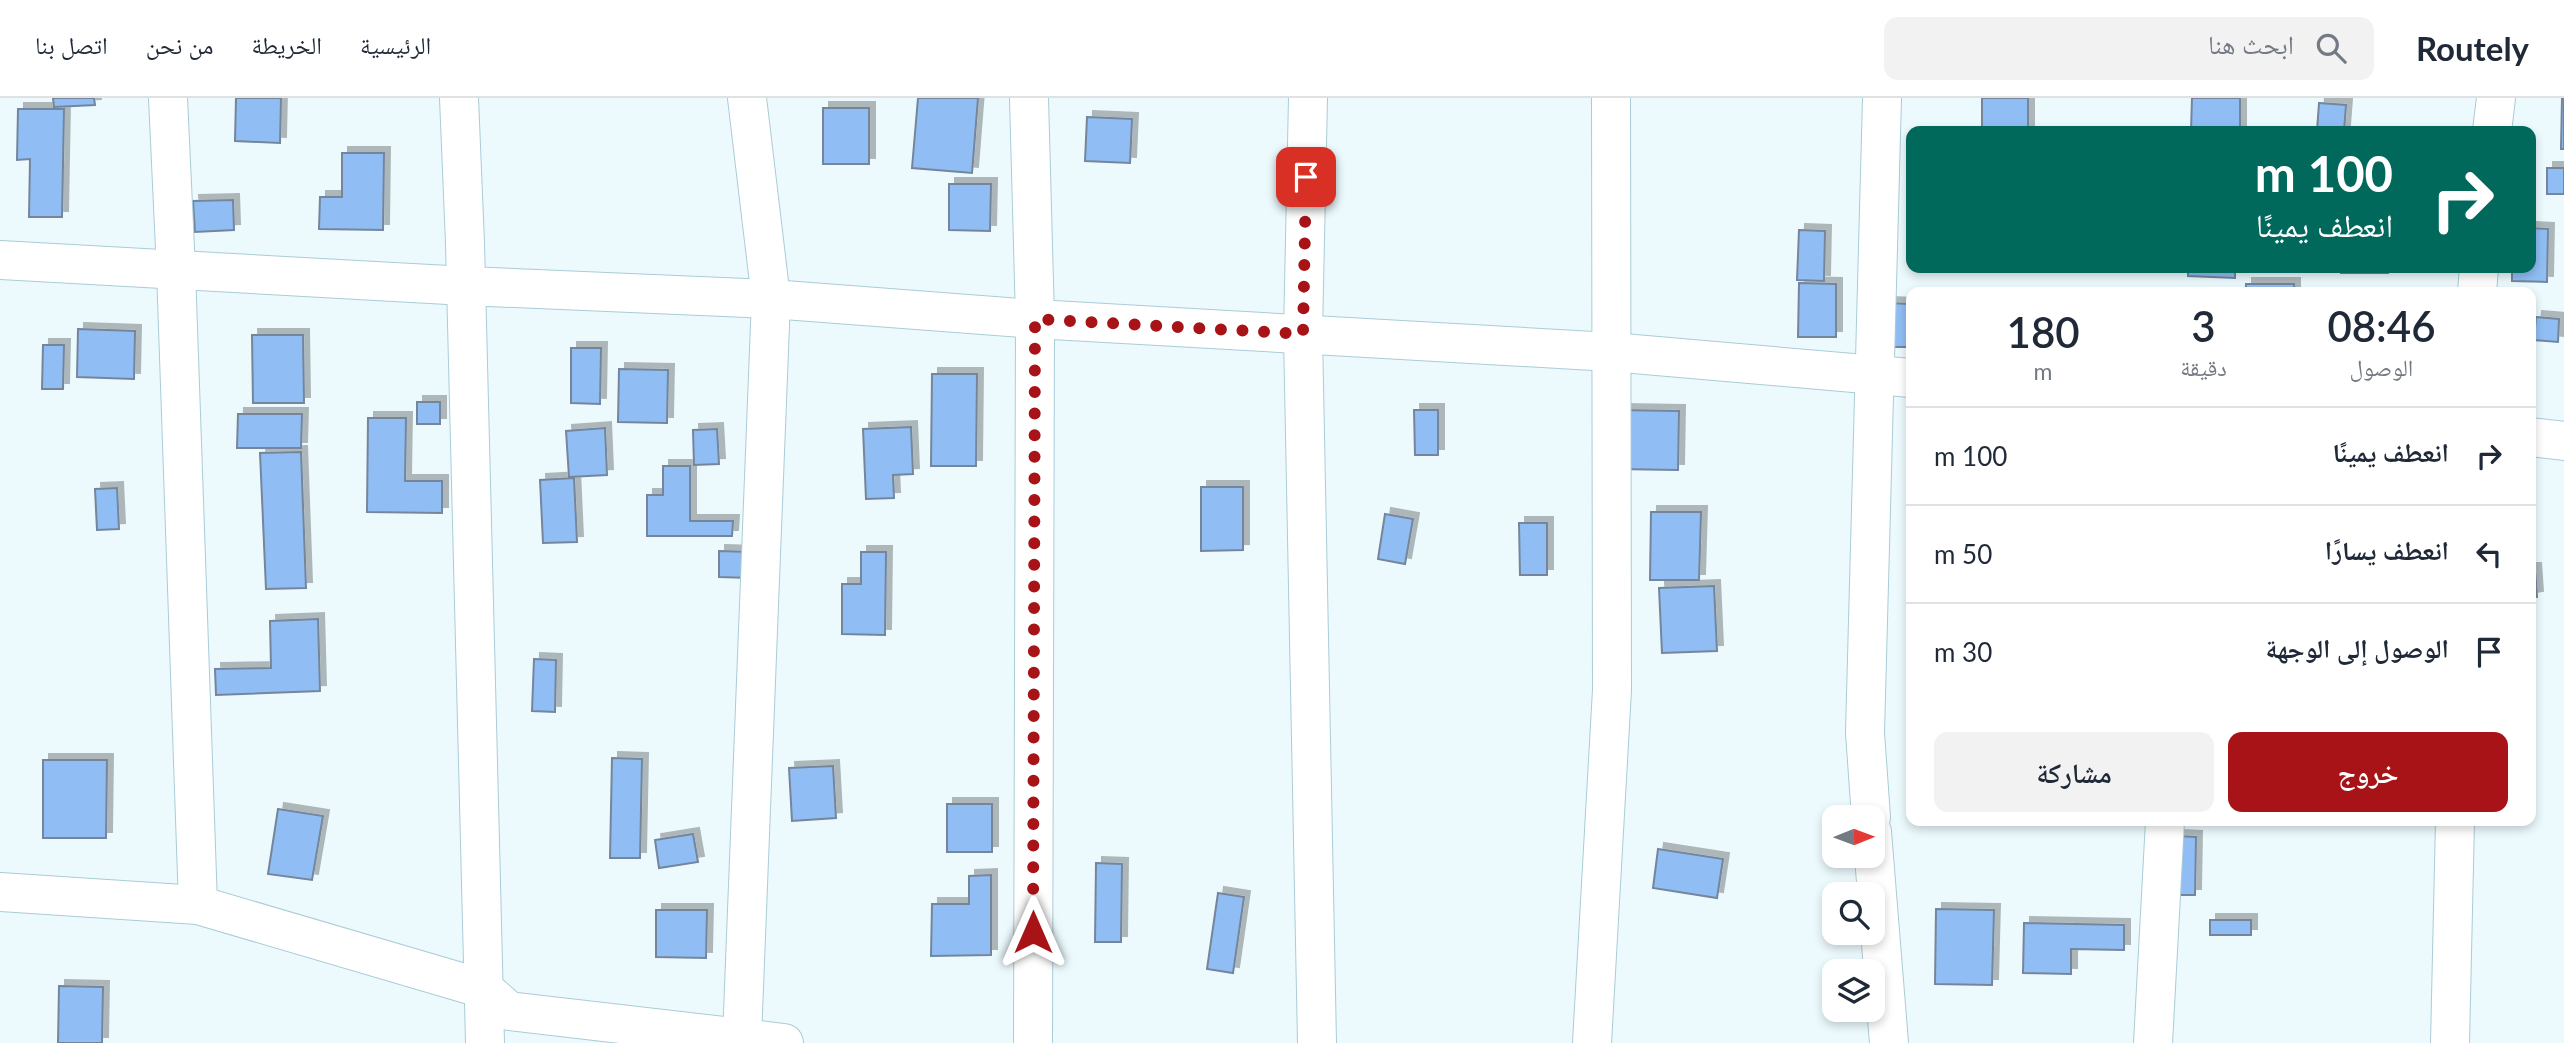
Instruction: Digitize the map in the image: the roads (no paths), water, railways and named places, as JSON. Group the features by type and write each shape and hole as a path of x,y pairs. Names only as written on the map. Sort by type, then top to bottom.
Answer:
{"street":[{"path":"168,98 198,905"},
{"path":"460,98 485,1043"},
{"path":"741,1038 771,299 747,98"},
{"path":"1029,98 1035,319 1033,1043"},
{"path":"1308,98 1303,334 1317,1043"},
{"path":"1592,1043 1612,690 1611,98"},
{"path":"1870,805 1865,733 1882,98"},
{"path":"2493,126 2496,98"},
{"path":"0,260 466,286 771,299 1035,319 1611,352 1906,378"},
{"path":"2536,438 2564,441"},
{"path":"2152,1043 2165,826"},
{"path":"2450,1043 2455,826"},
{"path":"1875,868 1889,1043"},
{"path":"0,891 198,905 484,989 509,1011 784,1043"}]}
